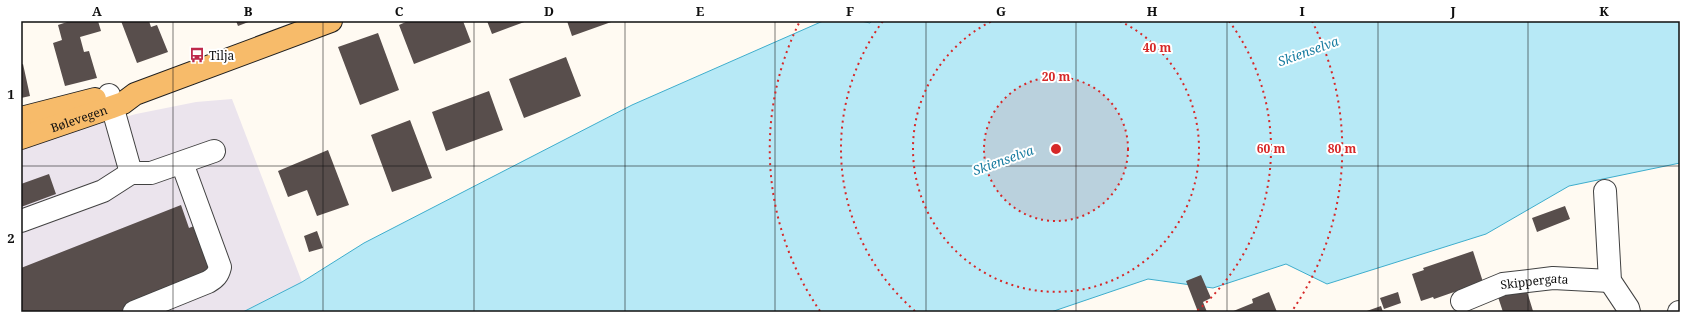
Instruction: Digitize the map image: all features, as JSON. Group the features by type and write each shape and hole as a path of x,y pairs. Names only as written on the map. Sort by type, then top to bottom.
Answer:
{"main road":[{"name":"Bølevegen","path":"113,109 118,93 135,94 331,21"},
{"name":"Bølevegen","path":"21,118 113,109"},
{"name":"Bølevegen","path":"21,138 113,109"}],"lane":[{"path":"113,109 131,173"},
{"path":"21,221 103,191 131,173 152,174 214,151"},
{"path":"134,312 208,282 215,278 220,267 182,163"},
{"path":"1605,191 1610,281 1628,308 1629,312"},
{"name":"Skippergata","path":"1462,301 1502,284 1553,278 1610,281"}],"shaded area":[{"path":"232,99 302,282 243,312 21,312 21,145 136,114 196,102"}],"water":[{"name":"Skienselva","path":"823,21 861,21 870,23 872,21 1680,21 1680,163 1569,186 1486,234 1327,284 1286,264 1213,288 1148,279 1051,312 243,312 302,282 364,243 632,105"}],"building":[{"path":"70,21 98,21 101,31 80,37 84,52 89,51 97,78 65,86 53,43 62,40 58,25"},
{"path":"121,21 149,21 151,27 157,25 168,52 137,63"},
{"path":"236,21 251,21 238,26"},
{"path":"408,21 463,21 471,42 414,64 399,25"},
{"path":"487,21 527,21 492,34"},
{"path":"567,21 614,21 572,36"},
{"path":"378,33 399,90 360,105 338,47"},
{"path":"566,57 581,96 524,118 509,79"},
{"path":"23,64 30,96 21,98 21,65"},
{"path":"489,91 503,130 446,151 432,112"},
{"path":"410,120 432,178 392,192 371,135"},
{"path":"328,150 349,205 317,216 307,190 288,197 278,171"},
{"path":"49,174 56,194 21,207 21,184"},
{"path":"181,205 189,228 199,224 212,260 207,277 120,312 21,312 21,268"},
{"path":"1565,206 1570,219 1537,232 1532,218"},
{"path":"317,231 323,248 309,252 304,236"},
{"path":"1473,251 1483,282 1434,299 1433,297 1421,301 1412,274 1424,270 1423,268"},
{"path":"1201,275 1211,298 1203,302 1207,312 1198,312 1186,281"},
{"path":"1525,285 1533,311 1503,312 1497,294"},
{"path":"1269,292 1277,312 1231,312 1253,303 1252,299"},
{"path":"1398,292 1401,303 1384,309 1380,298"},
{"path":"1381,306 1383,312 1364,312"}],"place":[{"name":"Tilja","path":"197,55"}]}
